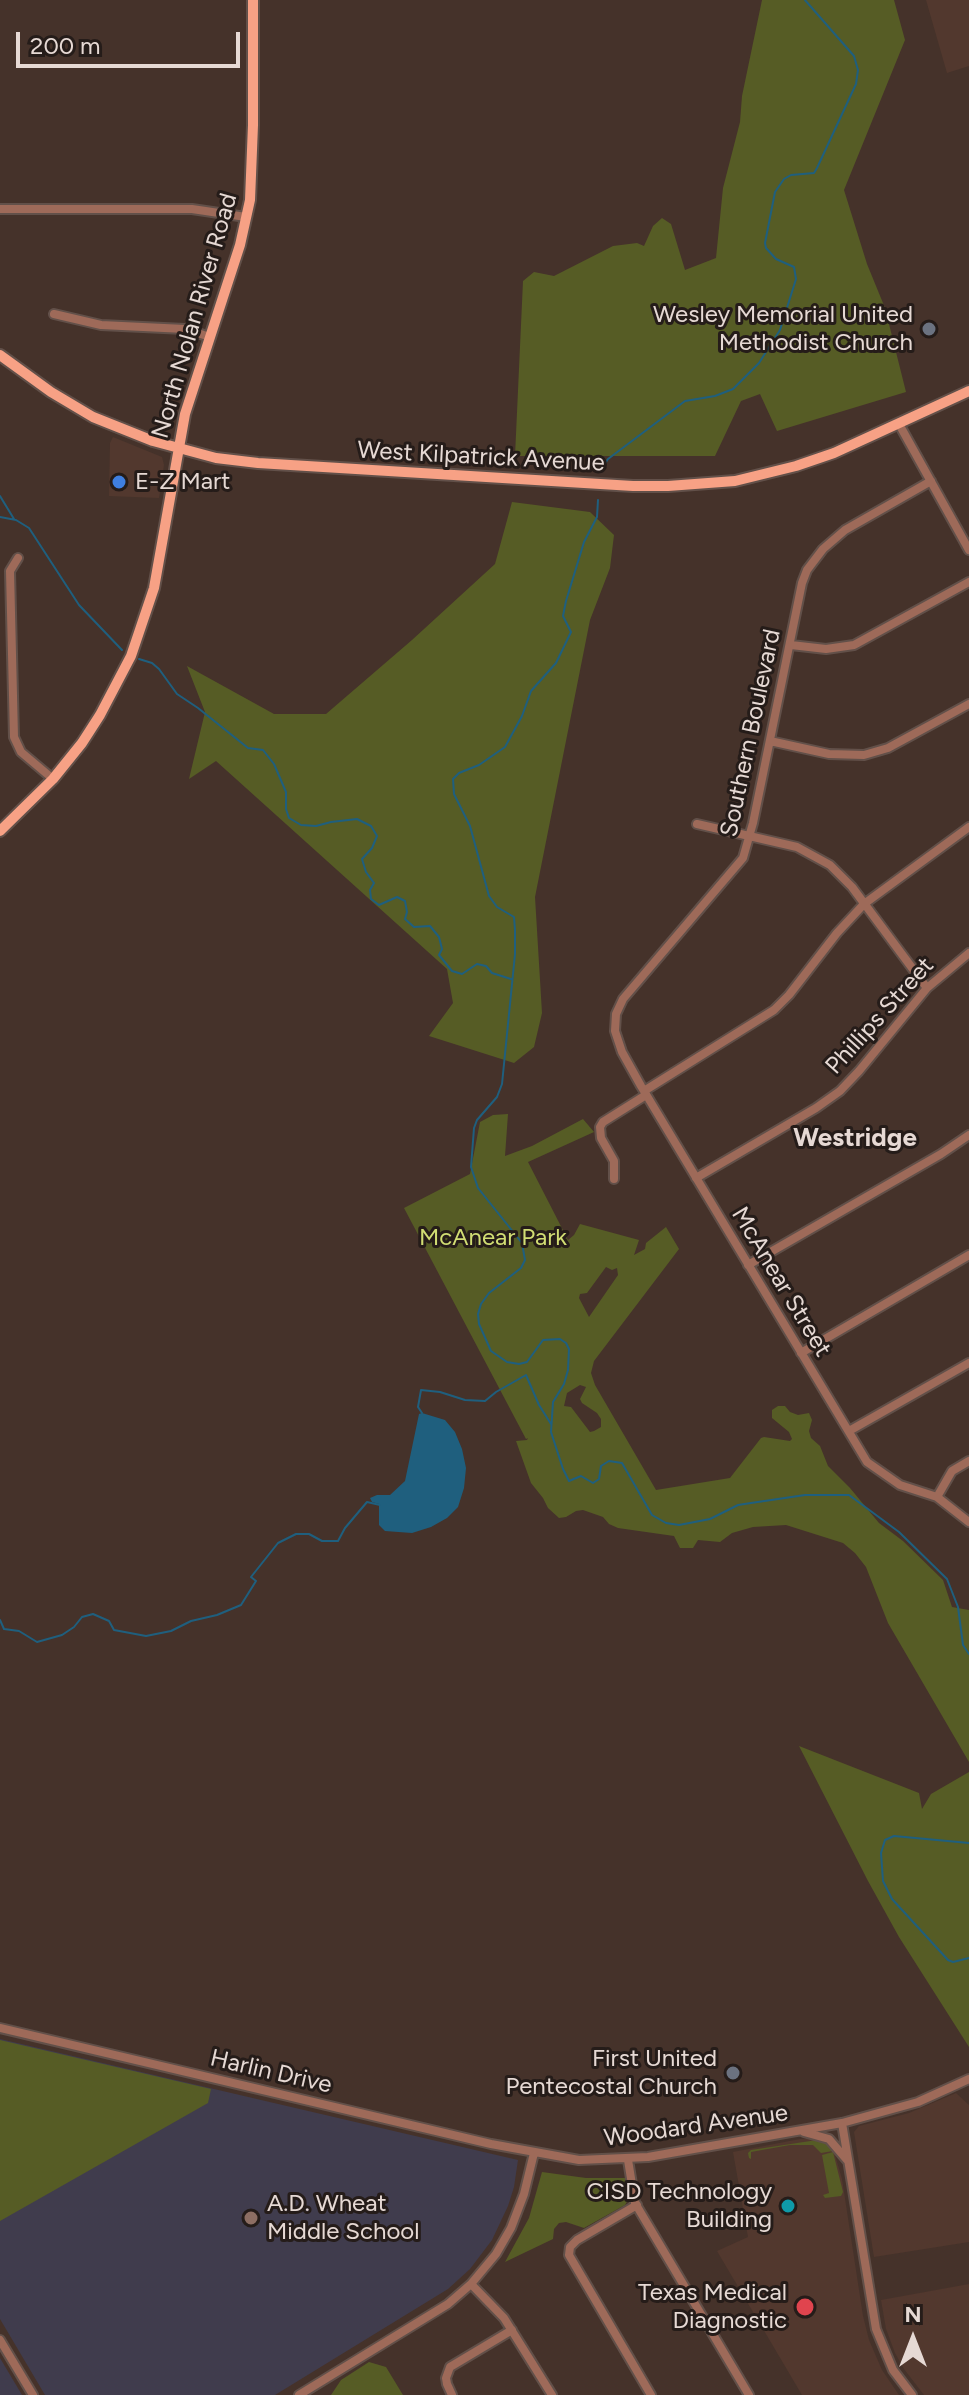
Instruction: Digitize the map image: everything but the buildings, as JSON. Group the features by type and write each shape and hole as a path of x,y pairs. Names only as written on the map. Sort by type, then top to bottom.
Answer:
{"main road":[{"name":"North Nolan River Road","path":"0,831 53,779 82,743 134,648 159,565 188,402 240,245 246,217 252,184 253,0"},
{"name":"West Kilpatrick Avenue","path":"0,355 51,392 93,417 124,431 216,458 621,485 668,486 735,481 785,469 834,453 969,391"}],"street":[{"path":"0,209 192,209 246,217"},
{"path":"54,314 101,325 185,329 210,337"},
{"path":"899,424 969,550"},
{"name":"Southern Boulevard","path":"616,1014 628,993 743,858 751,835 802,583 813,560 846,529 931,481"},
{"path":"18,558 10,571 16,745 53,779"},
{"path":"791,645 826,649 854,645 969,582"},
{"path":"0,636 12,636"},
{"path":"770,741 829,754 864,755 888,748 969,704"},
{"path":"697,824 797,847 817,857 842,876 927,988"},
{"path":"614,1179 614,1161 601,1138 603,1122 774,1010 864,904 969,827"},
{"name":"Phillips Street","path":"696,1178 840,1091 927,988 969,953"},
{"name":"McAnear Street","path":"616,1014 616,1041 645,1093 867,1462 900,1485 937,1497 969,1522"},
{"path":"748,1265 969,1135"},
{"path":"801,1353 969,1255"},
{"path":"849,1431 969,1363"},
{"path":"937,1497 952,1471 969,1461"},
{"name":"Harlin Drive","path":"0,2028 534,2153"},
{"name":"Woodard Avenue","path":"534,2153 579,2160 628,2160 799,2131 910,2105 969,2079"},
{"path":"842,2123 876,2329 893,2370 912,2395"},
{"path":"799,2131 834,2142 850,2165"},
{"path":"299,2395 448,2304 471,2284 496,2254 511,2228 524,2194 534,2153"},
{"path":"628,2160 637,2205 749,2395"},
{"path":"637,2205 577,2240 570,2247 569,2255 651,2395"},
{"path":"471,2284 512,2330 552,2395"},
{"path":"452,2395 446,2378 450,2367 512,2330"},
{"path":"0,2340 33,2395"}],"shaded area":[{"path":"926,0 969,0 969,66 947,73"},
{"path":"113,437 162,457 164,465 159,498 109,496 110,443"},
{"name":"A.D. Wheat Middle School","path":"0,2039 518,2160 514,2187 492,2240 470,2269 448,2289 275,2395 45,2395 0,2319"},
{"path":"956,2093 969,2105 969,2242 874,2257 854,2132 859,2126 909,2113"},
{"path":"821,2138 833,2148 842,2179 869,2340 882,2370 899,2395 802,2395 717,2251 748,2237 733,2152"},
{"path":"969,2284 969,2395 924,2395 895,2353 886,2329 881,2300"},
{"path":"0,2358 22,2395 0,2395"}],"green space":[{"path":"762,0 894,0 905,40 844,190 867,264 885,308 906,392 777,431 760,394 741,401 715,456 515,456 523,281 534,272 554,276 613,246 637,243 644,246 653,226 662,218 671,224 685,270 716,258 723,188 740,122 742,96"},
{"path":"512,502 590,512 614,535 610,568 590,620 535,897 542,1013 534,1047 514,1063 429,1036 453,1003 447,969 216,761 189,779 205,712 187,666 274,714 326,714 495,564"},
{"name":"McAnear Park","path":"508,1114 505,1156 532,1146 583,1119 594,1132 528,1162 568,1240 580,1224 639,1240 634,1255 645,1249 646,1243 666,1227 679,1249 594,1361 591,1373 656,1490 730,1478 761,1438 792,1439 789,1432 772,1418 772,1410 785,1406 798,1415 809,1413 812,1420 811,1438 820,1446 828,1466 879,1523 903,1541 943,1580 952,1607 969,1610 969,1762 888,1623 866,1567 843,1543 786,1525 753,1527 732,1533 720,1542 698,1540 693,1548 680,1548 674,1536 618,1528 603,1517 583,1510 559,1518 548,1508 531,1483 516,1441 528,1438 404,1208 470,1174 480,1122 493,1115","holes":["606,1267 612,1270 617,1268 618,1275 589,1317 580,1294 587,1293","580,1385 586,1387 580,1399 582,1403 601,1419 601,1427 594,1431 590,1432 571,1407 564,1406 567,1393"]},
{"path":"799,1746 919,1793 922,1809 931,1794 969,1772 969,2047 899,1937"},
{"path":"0,2040 211,2089 208,2103 0,2221"},
{"path":"817,2140 827,2141 833,2151 821,2153 813,2145 790,2145 751,2152 749,2158 751,2150"},
{"path":"833,2152 843,2192 841,2196 825,2198 823,2195 829,2193 822,2155"},
{"path":"542,2172 586,2178 625,2178 628,2200 625,2205 584,2228 559,2223 554,2229 553,2239 505,2262 529,2218"},
{"path":"369,2362 386,2367 403,2395 331,2395 341,2380"}],"water":[{"path":"419,1414 445,1420 455,1432 466,1468 464,1488 458,1507 431,1527 412,1533 385,1531 379,1525 379,1504 370,1498 390,1495 405,1481"}],"waterway":[{"path":"600,471 608,459 685,401 715,396 733,389 759,363 780,330 796,279 794,267 776,259 766,248 775,192 791,175 814,173 856,84 858,70 854,56 805,0"},
{"path":"0,496 14,519"},
{"path":"598,500 597,517 584,542 566,601 563,616 571,632 556,663 531,691 505,747 453,779 454,794 470,826 489,896 497,907 514,917 515,930 502,1084 497,1097 474,1128 471,1167 478,1188 522,1243 525,1260 521,1268 489,1293 481,1304 479,1324 491,1351 507,1362 527,1362 543,1340 560,1339 566,1343 569,1349 568,1370 553,1402 551,1432 569,1481 581,1476 593,1483 599,1479 601,1466 609,1461 622,1463 652,1515 666,1523 679,1525 710,1519 738,1505 805,1495 849,1495 899,1532 947,1579 958,1607 963,1645 969,1654"},
{"path":"0,517 16,520 29,528 79,605 122,650"},
{"path":"139,659 152,663 177,694 248,748 263,750 274,764 286,792 289,818 301,825 316,826 357,819 371,826 377,836 362,859 374,883 370,890 371,899 379,905 397,897 405,901 405,919 414,927 430,926 439,937 442,949 439,955 452,971 462,974 477,964 511,979"},
{"path":"422,1413 418,1407 421,1390 465,1400 485,1401 526,1375 551,1424"},
{"path":"0,1620 4,1629 19,1631 37,1642 62,1635 82,1617 93,1614 109,1621 114,1630 146,1636 171,1631 191,1621 241,1605 256,1581 251,1577 278,1543 296,1534 309,1534 322,1541 338,1541 367,1502 380,1505"},
{"path":"969,1843 894,1836 885,1840 881,1853 883,1881 892,1899 948,1960 953,1962 969,1958"}],"place":[{"name":"Wesley Memorial United Methodist Church","path":"929,329"},
{"name":"E-Z Mart","path":"119,482"},
{"name":"First United Pentecostal Church","path":"733,2073"},
{"name":"CISD Technology Building","path":"788,2206"},
{"name":"A.D. Wheat Middle School","path":"251,2218"},
{"name":"Texas Medical Diagnostic","path":"805,2307"}],"district":[{"name":"Westridge","path":"855,1138"}]}
